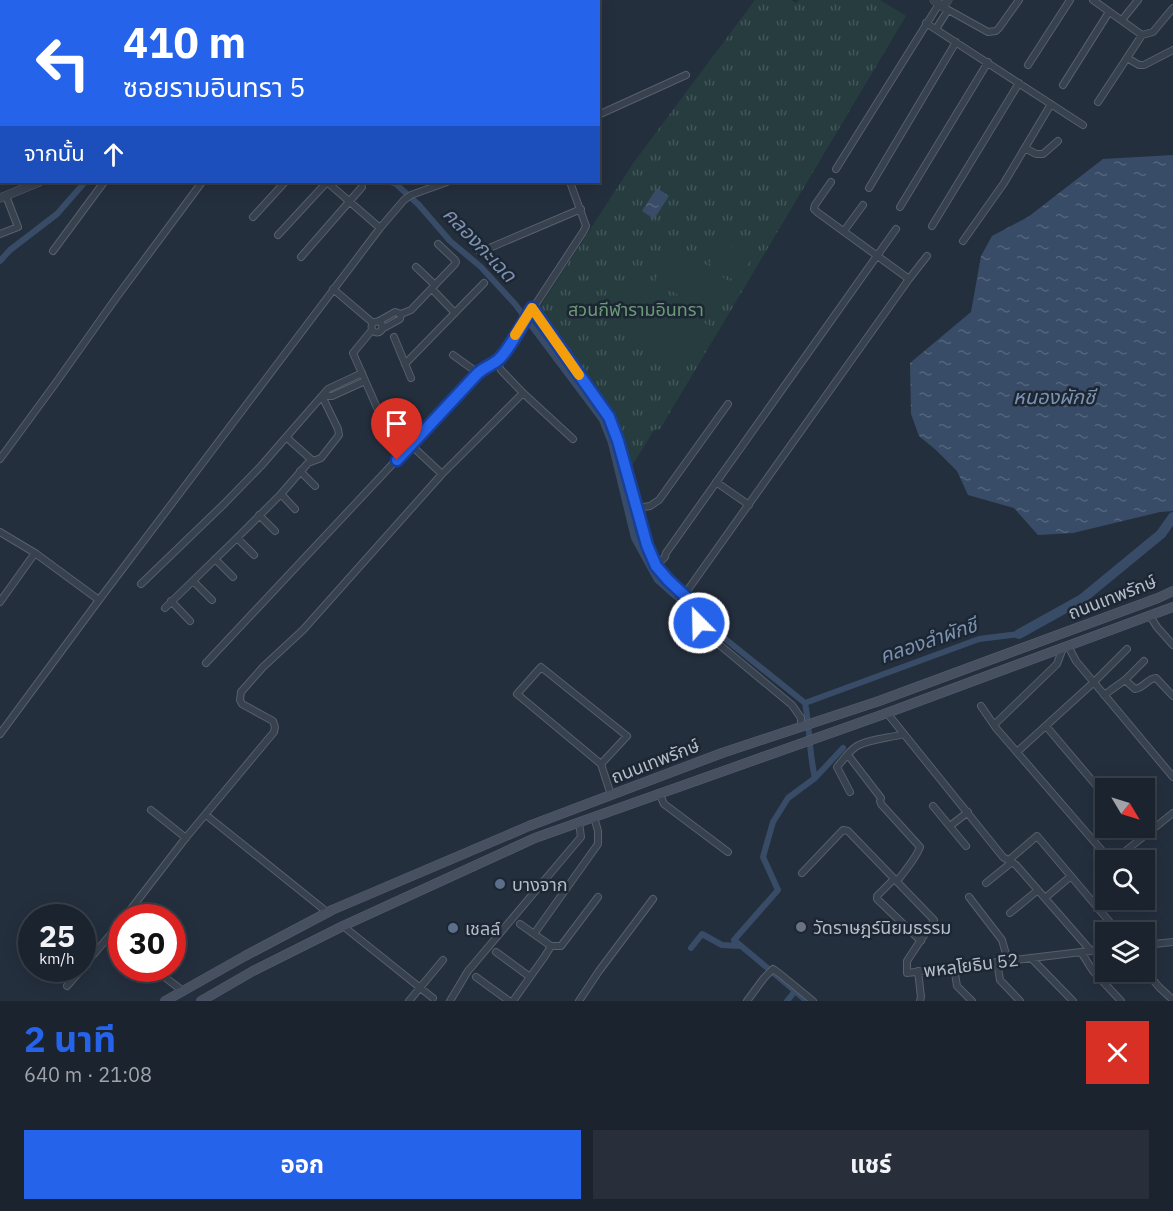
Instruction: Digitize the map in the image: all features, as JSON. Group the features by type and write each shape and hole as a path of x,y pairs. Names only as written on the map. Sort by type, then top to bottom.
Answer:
{"main road":[{"name":"ถนนเทพรักษ์","path":"165,1001 327,912 529,826 722,753 879,701 1173,591"},
{"name":"ถนนเทพรักษ์","path":"201,1001 253,971 343,926 535,838 887,713 1173,607"}],"street":[{"path":"943,4 988,32 999,28 1019,0"},
{"path":"1028,65 1070,0"},
{"path":"1122,20 1138,0"},
{"path":"1095,1 1142,35"},
{"path":"836,169 926,23 943,4"},
{"path":"936,29 943,4"},
{"path":"1098,102 1142,35 1153,32 1173,8"},
{"path":"1063,85 1109,12"},
{"path":"926,23 1083,125"},
{"path":"869,188 956,42"},
{"path":"1127,58 1139,65 1144,65 1173,50"},
{"path":"900,207 988,63"},
{"path":"600,114 686,75"},
{"path":"932,226 1020,83"},
{"path":"963,241 993,199 1051,104"},
{"path":"1025,148 1036,154 1043,154 1058,141"},
{"path":"831,182 814,209 909,279"},
{"path":"0,234 18,227 3,197 37,183"},
{"path":"53,251 103,183"},
{"path":"0,459 201,183"},
{"path":"253,217 284,183"},
{"path":"278,235 326,183"},
{"path":"328,183 380,228"},
{"path":"0,734 380,228 411,195 444,183"},
{"path":"206,663 478,373 499,360 586,226 570,183"},
{"path":"301,257 362,187"},
{"path":"844,231 864,204"},
{"path":"480,252 581,209"},
{"path":"656,566 665,557 896,229"},
{"path":"378,410 353,353 375,325 395,312 401,314 411,310 456,262 438,244"},
{"path":"687,591 927,256"},
{"path":"417,267 455,313"},
{"path":"405,364 484,283"},
{"path":"333,289 375,325 375,332 400,319 401,314"},
{"path":"532,308 609,417 638,508 647,545 656,566 698,607 700,614 698,627 792,705 803,725"},
{"path":"394,337 411,378"},
{"path":"453,356 478,373"},
{"path":"499,360 501,370 573,439"},
{"path":"141,584 261,466 328,389 362,373"},
{"path":"322,396 332,396 365,381"},
{"path":"135,904 274,732 273,721 242,704 239,696 241,692 263,667 303,630 442,474 523,393"},
{"path":"165,608 281,494 308,463 321,458 339,435 322,396"},
{"path":"638,508 650,506 659,500 728,404"},
{"path":"286,437 313,461"},
{"path":"411,445 442,474"},
{"path":"300,471 315,486"},
{"path":"716,482 749,505"},
{"path":"281,494 295,509"},
{"path":"259,515 275,531"},
{"path":"0,532 35,553 99,600"},
{"path":"237,538 254,555"},
{"path":"0,602 35,553"},
{"path":"652,558 666,553"},
{"path":"215,559 233,577"},
{"path":"193,581 212,600"},
{"path":"171,601 190,621"},
{"path":"1150,616 1173,645"},
{"path":"994,725 1057,664 1066,647 1173,777"},
{"path":"1017,752 1127,649"},
{"path":"1104,694 1125,680 1144,661"},
{"path":"601,764 627,736 542,668 517,694 601,764 611,795"},
{"path":"1125,680 1135,690 1156,678 1173,696"},
{"path":"981,706 994,725 1102,850"},
{"path":"887,713 1003,857 1016,865 1090,951"},
{"path":"1046,726 1095,784"},
{"path":"850,792 837,767 848,754 862,744 904,734"},
{"path":"848,754 881,798 881,804 921,847 912,858 911,865 876,898 921,941"},
{"path":"659,793 664,804 728,852"},
{"path":"933,806 966,846"},
{"path":"151,810 186,838"},
{"path":"950,826 968,812"},
{"path":"1155,827 1173,813"},
{"path":"206,814 327,912"},
{"path":"534,934 598,844 598,831 594,818"},
{"path":"451,999 468,971 581,837 579,822"},
{"path":"802,873 843,830 848,831 896,880"},
{"path":"986,884 1037,836 1110,922"},
{"path":"1126,850 1141,838"},
{"path":"1045,898 1071,876"},
{"name":"พหลโยธิน 52","path":"896,880 934,920 907,962 907,973 1095,950"},
{"path":"1010,913 1038,890"},
{"path":"520,924 551,946 561,946 598,897"},
{"path":"969,897 1002,940 1008,961"},
{"path":"579,1001 598,971 653,898"},
{"path":"343,926 433,998"},
{"path":"96,952 108,938"},
{"path":"1155,944 1173,942"},
{"path":"476,977 511,1001 546,956 551,946"},
{"path":"496,952 530,977"},
{"path":"1080,952 1093,971 1121,1001"},
{"path":"1031,958 1073,1001"},
{"path":"409,1001 443,960"},
{"path":"997,962 1000,980 1020,1001"},
{"path":"954,967 957,986 972,1001"},
{"path":"747,1001 773,969 813,1001"},
{"path":"918,971 922,1000"},
{"path":"67,986 70,982"},
{"path":"171,982 183,991"},
{"path":"1155,982 1173,1000"}],"green space":[{"name":"สวนกีฬารามอินทรา","path":"755,0 791,0 796,3 799,0 880,0 906,16 660,429 654,430 630,469 621,435 611,416 537,311 634,162"},
{"path":"724,241 751,260 736,282 709,263"},
{"path":"679,245 735,286 711,318 655,279"},
{"path":"635,275 712,328 683,370 606,317"}],"water":[{"name":"หนองผักชี","path":"1173,155 1173,511 1160,512 1073,533 1038,535 1014,508 968,495 957,471 919,436 911,414 910,363 971,312 981,256 992,236 1028,217 1103,159"},
{"path":"657,188 669,196 654,219 642,211"}],"waterway":[{"path":"0,261 10,250 57,214 84,183"},
{"name":"คลองกะเฉด","path":"393,183 419,205 450,241 481,267 515,304 602,420 611,443 634,538 657,580 708,625 805,703"},
{"name":"คลองลำผักชี","path":"1019,634 1082,599 1161,534 1173,517"},
{"name":"คลองลำผักชี","path":"815,778 805,703 979,639 1019,634"},
{"path":"787,1001 795,991 734,940 778,890 763,857 773,822 788,798 815,778 843,748"},
{"path":"691,948 702,934 722,945 741,946"},
{"path":"795,991 804,999"}],"slow traffic":[{"path":"515,335 532,308 579,375"}],"place":[{"name":"บางจาก","path":"500,884"},
{"name":"วัดราษฎร์นิยมธรรม","path":"801,927"},
{"name":"เชลล์","path":"453,928"}],"route":[{"path":"397,460 478,373 499,360 532,308 609,417 647,545 656,566 698,607 699,623"}]}
